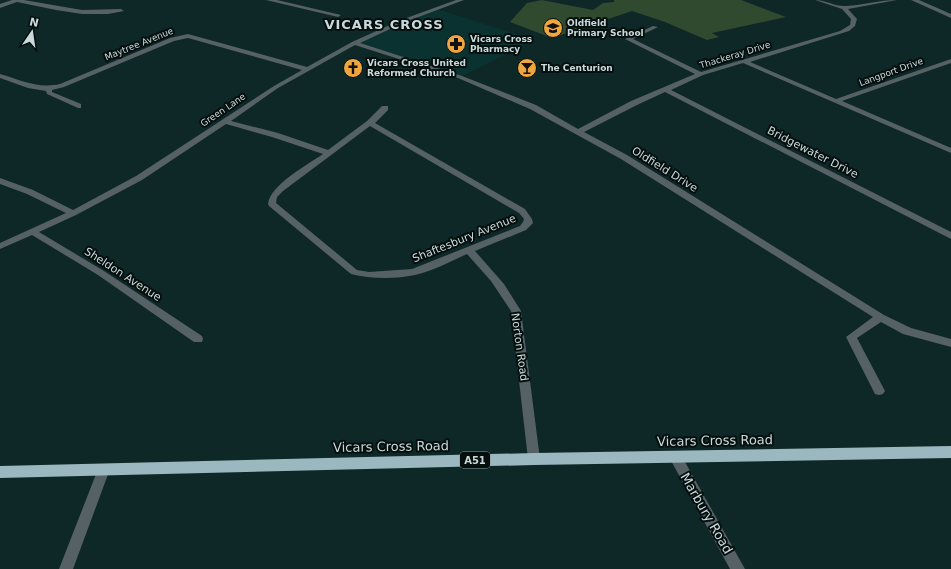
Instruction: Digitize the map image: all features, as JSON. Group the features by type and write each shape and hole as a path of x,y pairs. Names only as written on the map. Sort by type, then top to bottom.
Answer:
{"highway":[{"name":"Vicars Cross Road","path":"0,472 534,459 951,452"}],"street":[{"path":"0,6 17,0 65,10 101,12 121,11"},
{"path":"269,0 338,15"},
{"name":"Green Lane","path":"0,246 73,213 151,170 224,121 307,69 354,43 403,21 462,0"},
{"path":"818,0 844,8 894,0"},
{"path":"914,0 949,14"},
{"name":"Thackeray Drive","path":"580,131 664,89 701,74 851,28 854,23 854,19 844,8"},
{"path":"655,27 628,39 701,74"},
{"name":"Maytree Avenue","path":"0,76 37,89 49,90 62,86 172,39 181,37 195,37 307,69"},
{"name":"Oldfield Drive","path":"354,43 464,78 533,107 580,131 734,224 880,317 907,331 951,343"},
{"path":"744,61 951,151"},
{"name":"Langport Drive","path":"837,101 951,61"},
{"name":"Bridgewater Drive","path":"664,89 951,236"},
{"name":"Maytree Avenue","path":"49,90 49,93 78,106"},
{"name":"Shaftesbury Avenue","path":"370,123 526,214 528,224 524,228 414,272 369,275 354,272 272,204 273,197 280,189 370,123 385,108"},
{"path":"224,121 275,135 328,153"},
{"path":"943,148 951,144"},
{"path":"0,181 30,192 73,213"},
{"name":"Sheldon Avenue","path":"33,232 101,273 198,339"},
{"name":"Norton Road","path":"469,250 498,283 508,296 516,311 534,459"},
{"path":"879,392 851,337 880,317"},
{"name":"Marbury Road","path":"675,457 738,569"},
{"path":"66,569 104,469"}],"shaded area":[{"path":"437,9 534,40 460,77 354,43 403,21"}],"green space":[{"name":"Oldfield Primary School","path":"542,0 593,10 603,3 614,2 614,0 741,0 786,17 712,33 719,37 707,40 665,22 632,11 552,38 510,22 527,3"}],"place":[{"name":"Oldfield Primary School","path":"553,28"},
{"name":"Vicars Cross Pharmacy","path":"456,44"},
{"name":"Vicars Cross United Reformed Church","path":"353,68"},
{"name":"The Centurion","path":"527,68"}],"district":[{"name":"VICARS CROSS","path":"384,24"}]}
